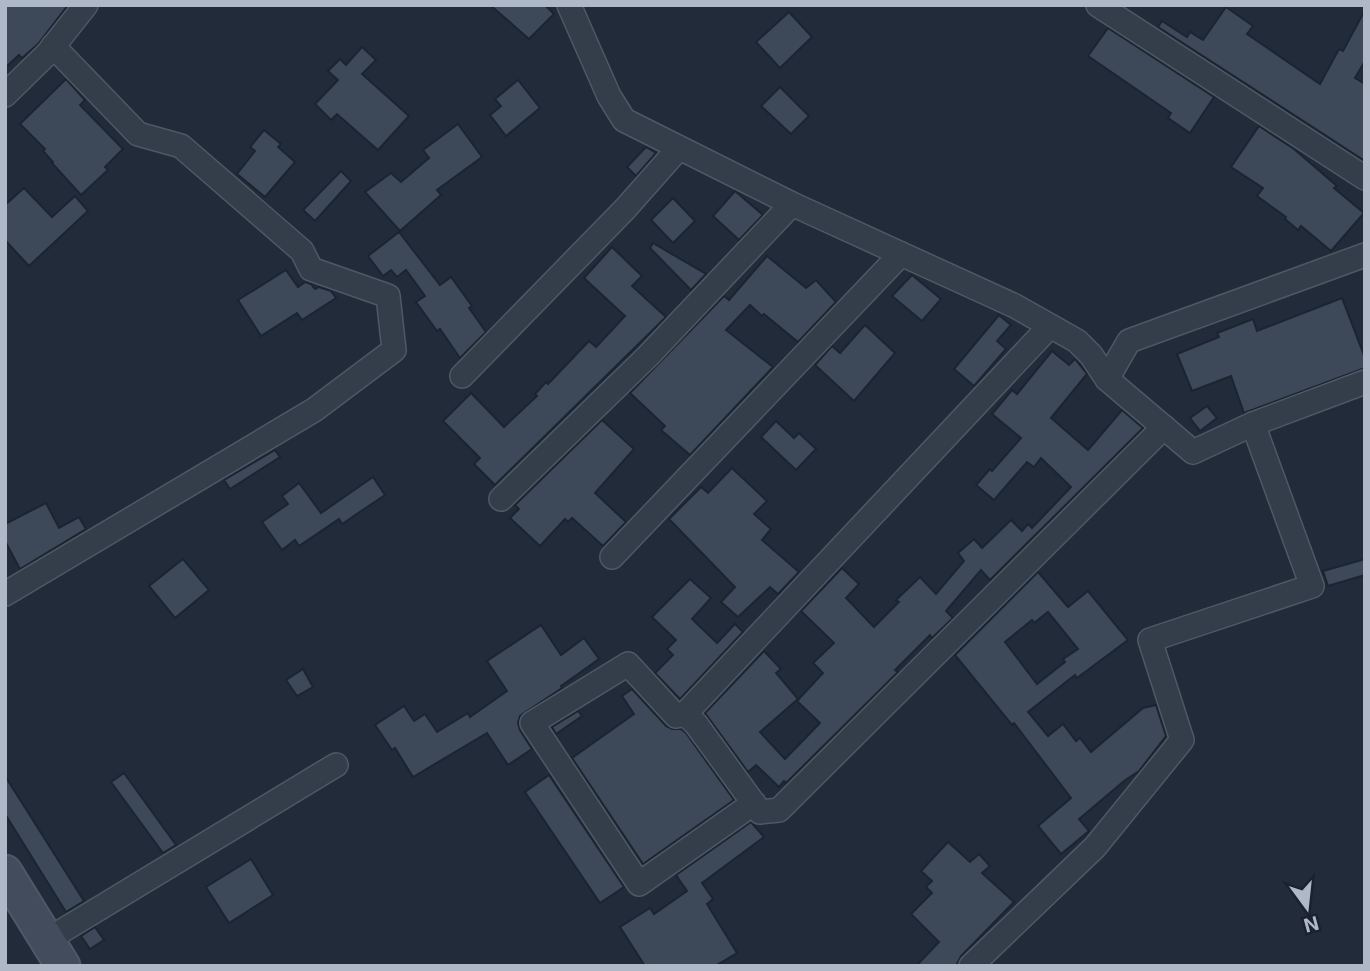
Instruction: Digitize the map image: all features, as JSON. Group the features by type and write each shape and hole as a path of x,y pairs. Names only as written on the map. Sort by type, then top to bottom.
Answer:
{"street":[{"path":"5,95 53,46 86,5"},
{"path":"569,5 609,96 624,120 792,204 1015,306 1077,341 1091,355 1107,379 1193,452 1253,424 1365,382"},
{"path":"1098,5 1365,178"},
{"path":"5,594 314,410 394,350 388,296 311,269 302,251 181,146 138,134 53,46"},
{"path":"462,376 625,209 679,148"},
{"path":"501,499 648,356 792,204"},
{"path":"612,557 901,254"},
{"path":"1107,379 1129,341 1365,255"},
{"path":"754,803 639,884 532,723 628,664 676,716 685,714 1050,326"},
{"path":"971,966 1095,848 1182,740 1150,640 1312,586 1253,424"},
{"path":"685,714 696,724 760,812 779,810 1164,427"},
{"path":"5,872 55,953 336,765"}],"building":[{"path":"5,5 68,5 38,44 22,58 19,55 5,68"},
{"path":"490,5 545,5 554,14 529,39"},
{"path":"1226,7 1253,26 1247,34 1320,84 1339,49 1343,51 1365,10 1365,61 1355,78 1365,84 1365,161 1158,27 1162,21 1187,37 1190,32 1203,40"},
{"path":"789,12 812,37 780,68 756,42"},
{"path":"1108,28 1214,97 1190,133 1168,118 1171,113 1088,56"},
{"path":"362,47 376,60 362,74 409,116 378,150 337,114 331,120 315,104 338,80 328,71 340,59 346,65"},
{"path":"66,79 85,100 80,105 123,149 105,167 108,170 81,195 52,163 43,151 45,149 20,124"},
{"path":"518,80 540,108 506,136 490,115 501,106 495,99"},
{"path":"780,87 809,116 791,134 761,106"},
{"path":"458,124 482,157 437,190 441,195 400,231 365,192 391,173 401,182 429,158 423,150"},
{"path":"1259,126 1294,149 1364,213 1331,251 1301,226 1298,230 1286,217 1257,196 1263,188 1231,167"},
{"path":"264,130 281,144 278,147 295,162 265,197 237,174 255,151 250,147"},
{"path":"646,147 656,153 636,176 627,167"},
{"path":"341,171 351,181 315,221 303,210"},
{"path":"24,188 52,217 75,196 88,211 29,266 5,240 5,205"},
{"path":"735,191 763,215 739,240 713,216"},
{"path":"673,198 695,221 673,243 651,220"},
{"path":"399,232 440,285 451,277 472,306 469,308 486,332 460,358 440,329 437,331 416,302 425,296 406,270 397,277 391,270 383,276 368,256"},
{"path":"653,243 706,274 691,290 650,248"},
{"path":"612,247 642,276 632,286 666,317 495,485 474,464 480,458 443,421 471,393 504,427 589,341 596,347 625,316 584,278"},
{"path":"767,256 806,288 816,280 836,302 798,342 750,305 726,330 773,367 690,455 661,430 665,426 630,393 724,296 729,300"},
{"path":"286,270 298,287 305,282 315,289 319,287 331,291 336,298 302,320 297,313 261,336 238,300"},
{"path":"912,275 941,299 922,321 892,296"},
{"path":"1342,298 1365,358 1365,368 1244,413 1231,376 1192,391 1177,354 1219,337 1217,333 1253,319 1257,331"},
{"path":"999,315 1011,325 997,341 1006,349 974,386 954,369"},
{"path":"865,325 895,353 854,401 815,365 832,346 840,353"},
{"path":"1052,351 1069,365 1075,359 1087,374 1051,418 1088,450 1122,410 1143,428 990,580 981,570 946,611 953,618 932,638 930,635 895,670 898,672 786,783 784,781 779,787 756,765 748,772 705,713 764,651 781,669 776,673 798,699 760,732 785,759 820,723 797,701 823,673 813,663 834,643 801,611 842,568 859,584 846,598 874,627 920,577 936,594 964,561 958,553 974,539 982,548 1011,520 1022,531 1028,524 1032,528 1071,487 1041,458 1034,467 1027,462 994,500 976,485 1021,438 992,414 1012,390 1017,394"},
{"path":"1207,406 1217,418 1200,431 1190,418"},
{"path":"602,420 634,449 595,493 626,522 603,546 572,518 568,522 565,519 540,546 510,518 519,509 515,505"},
{"path":"776,421 794,438 799,433 816,449 796,470 761,437"},
{"path":"275,450 280,457 230,489 224,480"},
{"path":"732,468 767,501 754,514 771,529 762,540 799,572 778,594 770,587 738,617 721,602 735,587 669,519 701,487 708,493"},
{"path":"373,477 385,495 342,524 339,519 299,546 295,540 282,550 262,522 288,504 282,496 299,483 321,513"},
{"path":"46,503 59,528 79,517 86,529 20,569 5,541 5,524"},
{"path":"183,559 209,590 175,618 149,586"},
{"path":"1365,559 1365,575 1328,586 1323,571"},
{"path":"1038,572 1068,607 1088,591 1128,640 1077,678 1075,675 1028,712 1048,736 1063,724 1076,741 1080,738 1091,752 1143,708 1156,705 1166,736 1139,771 1079,819 1089,831 1061,854 1038,826 1071,798 1014,723 1012,725 955,655","holes":["1048,612 1078,649 1063,659 1065,662 1037,684 1005,642 1032,620 1034,623"]},
{"path":"690,579 711,598 692,619 717,643 735,624 743,632 680,699 655,673 673,655 667,649 676,640 652,617"},
{"path":"541,625 561,655 584,638 599,659 520,716 520,730 532,749 508,765 487,733 413,777 395,748 392,750 375,725 404,706 414,721 425,714 437,732 468,713 470,717 507,691 487,661"},
{"path":"303,669 313,687 297,696 286,680"},
{"path":"632,689 666,726 681,729 686,733 734,800 643,864 572,758 634,714 622,696"},
{"path":"578,711 582,716 556,734 552,727"},
{"path":"124,773 176,845 163,853 111,782"},
{"path":"549,775 624,887 600,903 525,792"},
{"path":"5,776 84,901 66,912 5,814"},
{"path":"751,822 764,837 702,883 713,899 707,904 737,953 715,966 645,966 620,927 650,908 654,914 687,891 676,875"},
{"path":"948,842 970,862 979,854 990,866 982,873 1014,902 961,956 956,966 916,966 939,942 911,914 932,893 926,887 932,881 921,871"},
{"path":"251,859 273,895 229,923 206,887"},
{"path":"95,927 104,940 90,949 81,936"}]}
